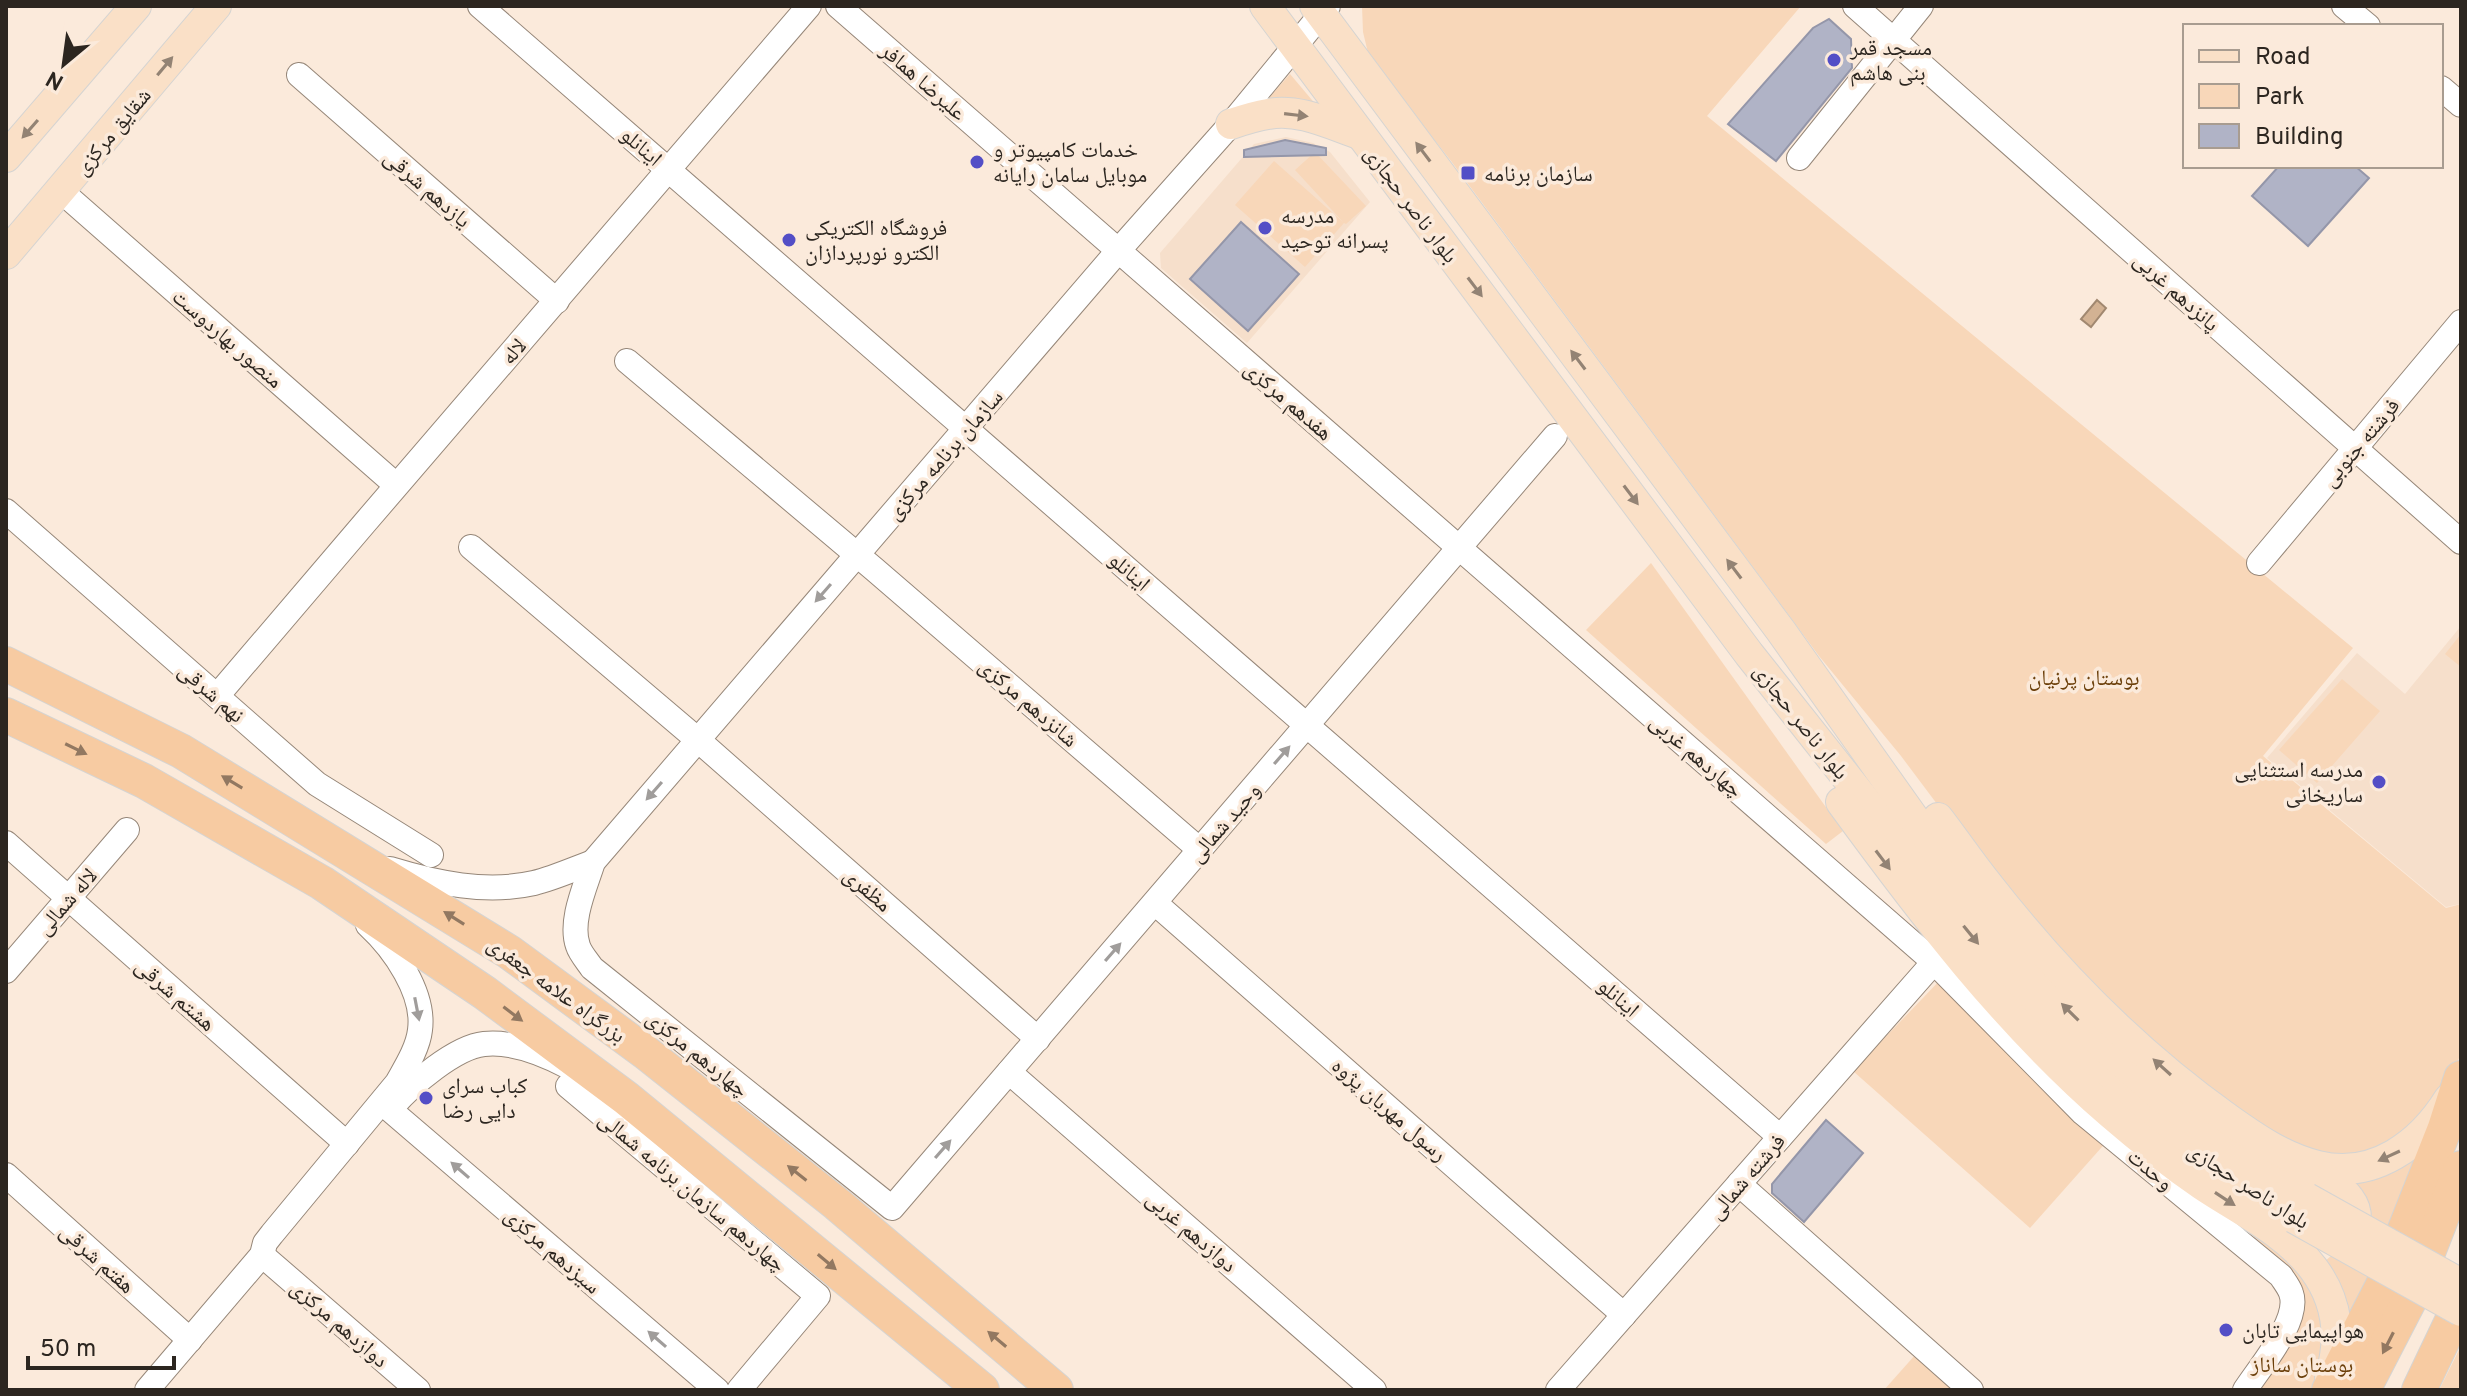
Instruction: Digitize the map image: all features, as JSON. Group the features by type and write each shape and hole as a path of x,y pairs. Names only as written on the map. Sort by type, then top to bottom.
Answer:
{"highway":[{"name":"بزرگراه علامه جعفری","path":"6,664 181,751 509,952 645,1052 837,1204 1055,1389"},
{"name":"بزرگراه علامه جعفری","path":"6,715 144,781 322,883 485,993 626,1098 982,1390"},
{"path":"2328,1390 2383,1285 2461,1079"},
{"path":"2363,1390 2409,1301 2461,1168"},
{"path":"2419,1390 2461,1302"},
{"path":"892,1317 966,1390"}],"main road":[{"path":"6,157 135,6"},
{"name":"شقایق مرکزی","path":"6,254 216,6"},
{"name":"بلوار ناصر حجازی","path":"1265,6 1749,654 2004,976 2054,1029 2120,1091 2217,1169 2296,1219 2461,1311"},
{"name":"بلوار ناصر حجازی","path":"1321,9 1781,631 1942,858 2023,963 2107,1049 2163,1098 2229,1148 2296,1219 2461,1284"},
{"path":"1231,124 1287,113 1308,116 1359,134"},
{"path":"1781,631 1872,734 1988,885 2075,986 2176,1079 2238,1125 2345,1193 2357,1217 2353,1232 2344,1242 2318,1252 2304,1249 2296,1219"},
{"path":"2290,1157 2320,1167 2341,1169 2376,1163 2394,1156 2426,1131 2461,1079"},
{"path":"2296,1219 2314,1269 2332,1305 2338,1342 2328,1390"}],"street":[{"name":"اینانلو","path":"480,6 1780,1137"},
{"name":"لاله","path":"217,696 809,6"},
{"name":"علیرضا همافر","path":"838,6 1118,251"},
{"name":"پانزدهم غربی","path":"1855,6 2461,542"},
{"path":"1799,158 1921,6"},
{"path":"2344,6 2366,24"},
{"name":"سازمان برنامه مرکزی","path":"593,862 1118,251 1231,124 1321,9"},
{"name":"یازدهم شرقی","path":"299,75 557,301"},
{"path":"2443,90 2461,105"},
{"name":"منصور بهاردوست","path":"61,191 396,485"},
{"name":"هفدهم مرکزی","path":"1118,251 1459,548"},
{"name":"فرشته جنوبی","path":"2259,563 2461,322"},
{"path":"627,361 857,554"},
{"name":"وحید شمالی","path":"892,1208 1555,436"},
{"name":"نهم شرقی","path":"6,511 317,784 431,855"},
{"path":"471,547 698,740"},
{"name":"چهاردهم غربی","path":"1459,548 1934,962"},
{"name":"شانزدهم مرکزی","path":"857,554 1200,850"},
{"name":"مظفری","path":"698,740 1038,1039"},
{"name":"لاله شمالی","path":"6,971 127,830"},
{"name":"هشتم شرقی","path":"6,843 347,1144"},
{"path":"364,862 457,886 488,888 536,883 593,862"},
{"name":"چهاردهم مرکزی","path":"593,862 576,926 577,945 592,968 892,1208"},
{"path":"147,1390 262,1255 265,1243 272,1234 397,1083 409,1062 420,1031 419,1007 406,974 384,941 322,883"},
{"name":"رسول مهربان پژوه","path":"1155,903 1624,1315"},
{"name":"فرشته شمالی","path":"1558,1390 1934,962"},
{"name":"وحدت","path":"1934,962 2083,1113 2281,1276 2291,1293 2293,1308 2282,1334 2245,1390"},
{"path":"262,1255 274,1250 406,1090 466,1049 484,1044 509,1045 553,1059 626,1098"},
{"name":"دوازدهم غربی","path":"1009,1072 1374,1390"},
{"name":"چهاردهم سازمان برنامه شمالی","path":"568,1086 818,1296 739,1390"},
{"name":"سیزدهم مرکزی","path":"389,1109 717,1390"},
{"name":"هفتم شرقی","path":"6,1175 190,1340"},
{"path":"1739,1184 1971,1390"},
{"name":"دوازدهم مرکزی","path":"262,1255 418,1390"}],"shaded area":[{"name":"مدرسه پسرانه توحید","path":"1286,137 1313,143 1330,152 1370,202 1247,343 1161,268 1160,253 1254,144"},
{"path":"2097,300 2106,308 2091,327 2081,319"},
{"name":"مدرسه استثنایی ساریخانی","path":"2461,626 2461,900 2460,904 2446,907 2267,758 2357,653 2405,694"}],"green space":[{"name":"بوستان پرنیان","path":"1362,6 1801,6 1707,116 2353,648 2263,756 2446,908 2461,904 2461,1053 2443,1098 2376,1155 2303,1155 2146,1044 1994,880 1901,756 1819,656 1451,161 1369,57 1363,32"},
{"path":"1290,74 1317,106 1261,107"},
{"path":"1315,152 1366,206 1344,223 1305,267 1235,205 1274,161 1343,222 1295,170"},
{"path":"1651,563 1843,831 1826,844 1586,630"},
{"path":"2461,634 2461,667 2445,654"},
{"path":"2342,679 2380,711 2317,783 2279,750"},
{"path":"1943,977 2109,1139 2030,1228 1853,1071"},
{"path":"2428,1139 2394,1237 2369,1223 2344,1174"},
{"name":"بوستان ساناز","path":"2196,1190 2299,1263 2328,1312 2319,1390 2255,1390 2303,1311"},
{"path":"2337,1251 2379,1274 2346,1342 2318,1267"},
{"path":"2461,1346 2461,1390 2439,1390"},
{"path":"1916,1354 1956,1390 1884,1390"}],"building":[{"path":"1829,19 1851,39 1852,68 1776,161 1728,124 1813,28"},
{"path":"1285,140 1326,148 1326,155 1244,157 1244,150"},
{"path":"2277,168 2357,168 2369,178 2308,246 2252,196"},
{"path":"1241,222 1299,274 1248,331 1190,279"},
{"path":"1826,1120 1863,1153 1804,1222 1772,1193 1772,1184"}],"place":[{"name":"مسجد قمر بنی هاشم","path":"1834,60"},
{"name":"خدمات کامپیوتر و موبایل سامان رایانه","path":"977,162"},
{"name":"سازمان برنامه","path":"1468,173"},
{"name":"مدرسه پسرانه توحید","path":"1265,228"},
{"name":"فروشگاه الکتریکی الکترو نورپردازان","path":"789,240"},
{"name":"مدرسه استثنایی ساریخانی","path":"2379,782"},
{"name":"کباب سرای دایی رضا","path":"426,1098"},
{"name":"هواپیمایی تابان","path":"2226,1330"}]}
